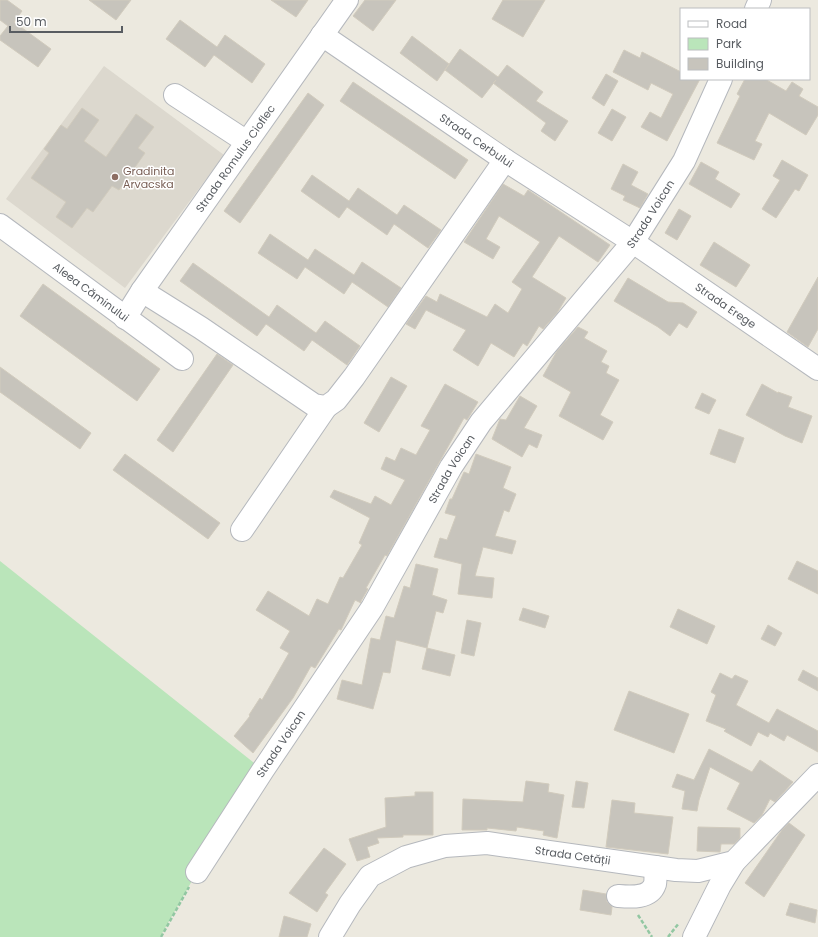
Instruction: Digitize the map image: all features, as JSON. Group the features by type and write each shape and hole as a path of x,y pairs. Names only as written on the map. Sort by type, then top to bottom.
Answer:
{"street":[{"name":"Strada Romulus Cioflec","path":"124,318 347,0"},
{"name":"Strada Cerbului","path":"322,35 505,160 633,242"},
{"name":"Strada Voican","path":"197,872 263,770 372,608 450,467 481,422 633,242 684,161 721,80"},
{"path":"175,95 247,142"},
{"path":"242,530 326,407 336,400 354,377 505,160"},
{"name":"Aleea Căminului","path":"0,225 124,318 182,359"},
{"name":"Strada Erege","path":"633,242 818,369"},
{"path":"142,291 213,336 314,405 326,407"},
{"path":"694,937 720,884 734,862 810,794 818,775"},
{"name":"Strada Cetății","path":"330,937 350,904 370,876 406,857 446,846 487,843 676,870 698,871 734,862"},
{"path":"618,896 634,897 647,893 655,884 656,867"}],"path":[{"path":"161,937 197,872"}],"shaded area":[{"name":"Gradinita Arvacska","path":"104,66 224,155 125,288 6,199"}],"green space":[{"path":"0,561 263,770 197,872 160,937 0,937"}],"building":[{"path":"0,0 7,0 22,11 14,22 51,49 38,67 0,40 0,36 8,26 0,20"},
{"path":"89,0 131,0 116,20"},
{"path":"271,0 308,0 296,17"},
{"path":"365,0 396,0 373,31 353,16"},
{"path":"503,0 545,0 523,37 492,19"},
{"path":"180,20 217,47 225,35 265,64 252,83 214,55 205,67 166,39"},
{"path":"412,36 449,64 437,81 400,53"},
{"path":"460,49 498,77 507,65 543,92 536,101 568,121 555,141 541,131 546,123 493,83 482,98 445,70"},
{"path":"624,50 640,58 642,52 680,71 680,80 699,80 667,141 641,127 650,112 661,118 673,94 651,83 648,90 613,72"},
{"path":"606,74 618,81 604,106 592,98"},
{"path":"744,80 767,80 786,91 792,82 803,89 799,96 818,107 818,115 806,135 769,113 755,141 762,144 754,160 717,143 740,96 737,94"},
{"path":"353,82 468,160 455,179 340,101"},
{"path":"308,93 324,105 240,223 224,211"},
{"path":"82,108 99,120 84,141 106,157 136,114 154,127 138,148 145,153 119,190 112,186 93,212 87,208 72,228 56,217 66,202 31,178 49,153 44,149 61,125 67,129"},
{"path":"612,109 626,117 612,141 598,133"},
{"path":"782,160 808,175 799,191 795,189 776,218 762,209 780,180 773,176"},
{"path":"701,162 719,172 715,179 740,194 731,208 689,184"},
{"path":"623,164 638,172 631,185 648,194 640,208 623,200 625,196 611,189"},
{"path":"312,175 349,201 358,188 397,215 404,205 441,230 428,248 394,224 387,235 347,207 339,218 301,191"},
{"path":"503,184 524,196 528,190 610,245 598,262 559,236 532,277 566,298 557,313 543,329 539,326 527,346 523,343 514,357 491,343 478,366 453,350 466,330 426,310 415,329 406,324 426,296 437,302 440,294 487,317 495,304 508,313 522,289 512,282 540,242 499,216 486,239 500,247 493,259 464,242"},
{"path":"679,209 691,216 677,240 665,233"},
{"path":"270,234 308,260 315,249 354,275 362,262 401,288 388,307 352,282 344,294 305,267 297,279 258,253"},
{"path":"714,242 750,265 736,287 700,265"},
{"path":"193,263 269,317 277,305 316,333 325,321 360,346 347,365 312,340 304,351 266,324 257,336 180,281"},
{"path":"818,277 818,329 808,347 787,332"},
{"path":"628,278 668,302 683,303 697,312 687,328 679,323 670,336 658,327 614,301"},
{"path":"43,284 160,369 137,401 20,316"},
{"path":"578,327 588,332 584,338 607,351 601,362 609,366 606,373 619,380 600,415 613,422 603,440 559,416 571,392 543,376 557,351"},
{"path":"217,354 233,365 173,452 157,440"},
{"path":"0,367 91,433 80,449 0,392"},
{"path":"391,377 407,386 379,432 364,423"},
{"path":"445,384 478,402 467,420 464,418 387,556 385,555 366,588 368,589 361,603 355,600 341,630 339,629 315,668 311,666 293,698 253,753 234,736 250,716 249,715 260,698 262,700 289,653 280,648 290,631 256,610 268,591 309,616 317,599 328,604 340,577 343,578 362,545 359,543 370,518 330,497 334,490 371,504 375,496 391,505 405,480 381,469 386,457 395,461 401,448 416,455 430,430 421,426"},
{"path":"762,384 778,393 792,397 788,407 812,416 802,443 785,436 746,415"},
{"path":"702,393 716,400 709,414 695,408"},
{"path":"520,396 537,406 524,428 542,435 537,448 529,444 522,457 492,439 500,419 506,420"},
{"path":"719,429 744,438 735,463 710,454"},
{"path":"125,454 220,523 208,539 113,470"},
{"path":"476,454 511,467 503,488 516,494 509,512 504,510 495,536 516,541 512,554 483,547 475,576 494,578 492,598 458,594 462,564 434,557 440,538 447,540 456,516 445,513 450,499 452,499 464,472 469,474"},
{"path":"797,561 818,571 818,594 788,579"},
{"path":"416,564 438,569 432,595 447,600 443,613 436,611 427,648 396,640 390,673 383,672 373,709 337,699 342,680 362,685 371,638 380,640 386,616 394,618 404,586 410,588"},
{"path":"523,608 549,616 545,628 519,620"},
{"path":"678,609 715,626 707,644 670,627"},
{"path":"467,620 481,623 474,656 461,653"},
{"path":"768,625 782,633 775,646 761,639"},
{"path":"427,648 455,655 450,676 422,669"},
{"path":"803,670 818,678 818,691 798,680"},
{"path":"720,673 732,679 735,675 748,681 736,705 769,723 777,709 818,731 818,752 787,735 784,741 770,733 768,737 758,732 751,746 724,731 726,729 706,721 716,695 711,692"},
{"path":"629,691 689,714 674,753 614,730"},
{"path":"709,749 752,772 760,760 793,782 775,802 770,799 762,815 754,823 727,809 740,783 710,767 697,811 682,809 685,791 672,787 677,774 694,780"},
{"path":"526,781 549,784 548,792 564,795 557,838 543,835 544,831 517,827 516,831 487,828 487,830 462,830 463,799 523,802"},
{"path":"576,781 588,783 584,808 572,807"},
{"path":"415,792 433,792 433,835 403,835 403,837 377,838 379,843 367,847 370,857 357,861 349,839 386,827 385,798 415,796"},
{"path":"612,800 635,803 634,813 673,817 668,854 606,847"},
{"path":"789,823 805,835 764,897 745,883 782,830"},
{"path":"698,827 740,828 740,838 734,844 721,844 720,852 697,851"},
{"path":"324,848 346,864 325,893 328,895 317,912 289,893"},
{"path":"583,890 606,894 607,902 612,907 611,915 580,910"},
{"path":"790,903 817,910 815,923 786,915"},
{"path":"284,916 311,924 307,937 279,937"}],"place":[{"name":"Gradinita Arvacska","path":"115,177"}]}
